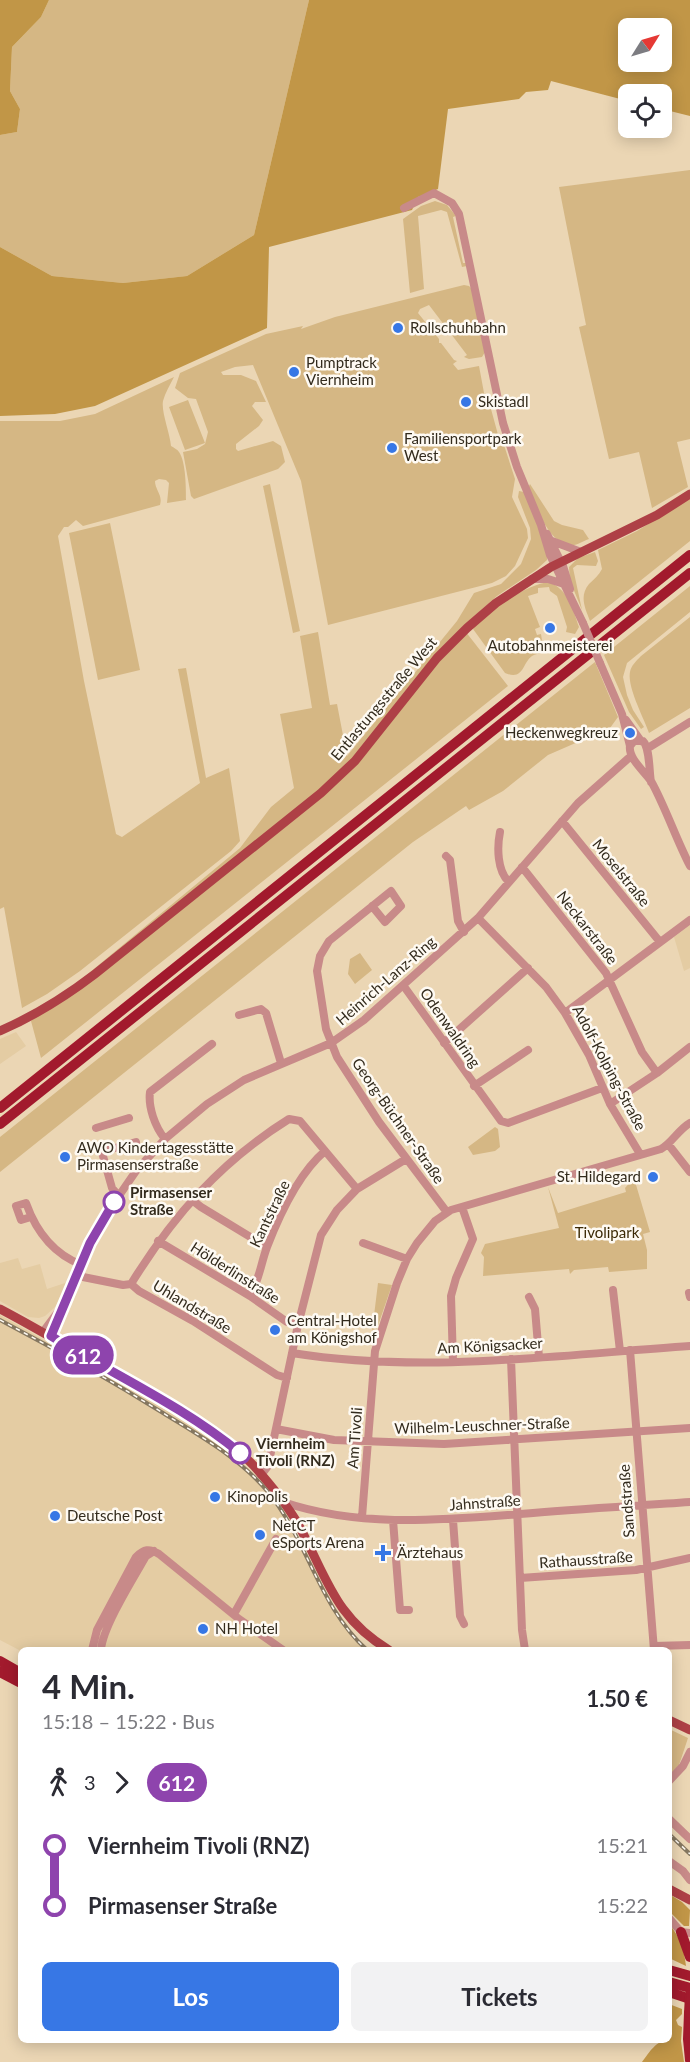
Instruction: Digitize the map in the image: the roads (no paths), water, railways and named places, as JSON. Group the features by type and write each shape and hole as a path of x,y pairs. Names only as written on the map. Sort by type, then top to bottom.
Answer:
{"highway":[{"path":"0,1108 690,555"},
{"path":"0,1124 690,573"},
{"path":"0,1100 21,1085 44,1073"},
{"path":"0,1661 18,1670"},
{"path":"0,1672 18,1681"},
{"path":"685,1932 690,1957"},
{"path":"672,1971 690,1976"},
{"path":"672,1983 690,1988"},
{"path":"672,1993 690,1997 688,2039 690,2060"}],"main road":[{"name":"Entlastungsstraße West","path":"0,1031 26,1020 71,993 321,793 355,761 437,658 496,603 558,563 657,514 690,494"},
{"path":"0,1309 202,1425 242,1455 284,1502 340,1607 359,1629 385,1647"},
{"path":"672,1721 690,1730"},
{"path":"672,1890 689,1899"}],"street":[{"path":"404,208 434,193 452,203 459,214 503,423 517,467 622,714 633,758 651,782 690,866"},
{"path":"541,525 552,541 564,584 573,600"},
{"path":"552,541 580,552"},
{"path":"530,579 548,579 564,584"},
{"path":"622,714 648,751 651,782"},
{"path":"633,758 642,759 648,751 690,722"},
{"path":"630,746 634,741 641,741"},
{"name":"Heinrich-Lanz-Ring","path":"47,1334 78,1276 95,1234 118,1195 144,1160 165,1139 225,1091 281,1063 331,1043 357,1026 464,932 580,802 633,758"},
{"name":"Moselstraße","path":"562,821 660,942"},
{"path":"501,832 498,844 502,872 509,882"},
{"path":"446,856 450,860 458,921 464,932"},
{"name":"Neckarstraße","path":"522,867 599,964 609,980 642,1052 657,1073"},
{"name":"Georg-Büchner-Straße","path":"372,906 329,941 320,956 317,971 326,1029 331,1043 360,1093 406,1160 446,1212"},
{"name":"Adolf-Kolping-Straße","path":"478,918 528,968 565,1013 589,1055 610,1104 640,1154"},
{"path":"565,1013 690,920"},
{"path":"444,1043 528,968"},
{"name":"Odenwaldring","path":"403,985 501,1121 508,1123 602,1088"},
{"path":"239,1015 261,1009 266,1013 281,1063"},
{"path":"165,1139 157,1128 149,1097 150,1092 212,1044"},
{"path":"610,1104 657,1073 690,1047"},
{"name":"Odenwaldring","path":"474,1086 528,1050"},
{"path":"96,1128 129,1118"},
{"path":"131,1284 158,1241 192,1200 235,1157 265,1133 289,1119 300,1120 357,1189"},
{"path":"446,1212 668,1144 680,1129 690,1123"},
{"path":"118,1195 112,1188 101,1150 136,1142"},
{"path":"668,1144 690,1172"},
{"name":"Kantstraße","path":"250,1296 267,1247 296,1188 325,1151"},
{"path":"261,1475 268,1466 298,1325 321,1236 337,1210 357,1189 406,1160"},
{"path":"192,1200 201,1208 267,1247"},
{"path":"453,1362 451,1296 456,1278 473,1239 462,1207"},
{"name":"Am Tivoli","path":"362,1517 375,1351 407,1259 428,1228 446,1212"},
{"path":"31,1217 49,1243 71,1261 82,1265"},
{"name":"Hölderlinstraße","path":"158,1241 250,1296 287,1322 298,1325"},
{"path":"363,1243 407,1259"},
{"name":"Uhlandstraße","path":"78,1276 123,1285 131,1284 139,1291 193,1321 276,1376 287,1378"},
{"path":"613,1290 620,1351"},
{"path":"529,1297 535,1309 539,1357"},
{"name":"Am Königsacker","path":"292,1353 374,1362 419,1364 690,1346"},
{"name":"Sandstraße","path":"630,1350 654,1647"},
{"path":"511,1359 525,1647"},
{"name":"Wilhelm-Leuschner-Straße","path":"276,1429 317,1437 369,1442 444,1444 690,1428"},
{"name":"Jahnstraße","path":"284,1502 322,1513 393,1520 453,1520 690,1502"},
{"path":"393,1520 400,1610 409,1610"},
{"path":"453,1520 460,1616 464,1624"},
{"path":"234,1614 276,1539"},
{"path":"93,1647 97,1630 136,1557 146,1550 154,1551 279,1647"},
{"path":"102,1647 104,1635 146,1556 154,1551"},
{"name":"Rathausstraße","path":"520,1578 646,1569 690,1558"},
{"path":"519,1647 522,1630"},
{"path":"666,1647 690,1645"},
{"path":"672,1777 689,1757"},
{"path":"672,1822 690,1839"},
{"path":"672,1863 690,1880"},
{"path":"672,1920 685,1932"}],"railway":[{"path":"0,1320 143,1401 205,1439 245,1469 268,1492 282,1511 337,1614 364,1647"},
{"path":"672,1837 690,1854"}],"place":[{"name":"Rollschuhbahn","path":"398,328"},
{"name":"Pumptrack Viernheim","path":"294,372"},
{"name":"Skistadl","path":"466,402"},
{"name":"Familiensportpark West","path":"392,448"},
{"name":"Autobahnmeisterei","path":"550,628"},
{"name":"Heckenwegkreuz","path":"630,733"},
{"name":"AWO Kindertagesstätte Pirmasenserstraße","path":"65,1157"},
{"name":"St. Hildegard","path":"653,1177"},
{"name":"Pirmasenser Straße","path":"114,1202"},
{"name":"Central-Hotel am Königshof","path":"275,1330"},
{"name":"Viernheim Tivoli (RNZ)","path":"240,1453"},
{"name":"Kinopolis","path":"215,1497"},
{"name":"Deutsche Post","path":"55,1516"},
{"name":"NetCT eSports Arena","path":"260,1535"},
{"name":"Ärztehaus","path":"383,1553"},
{"name":"NH Hotel","path":"203,1629"}],"park label":[{"name":"Tivolipark","path":"607,1233"}]}
